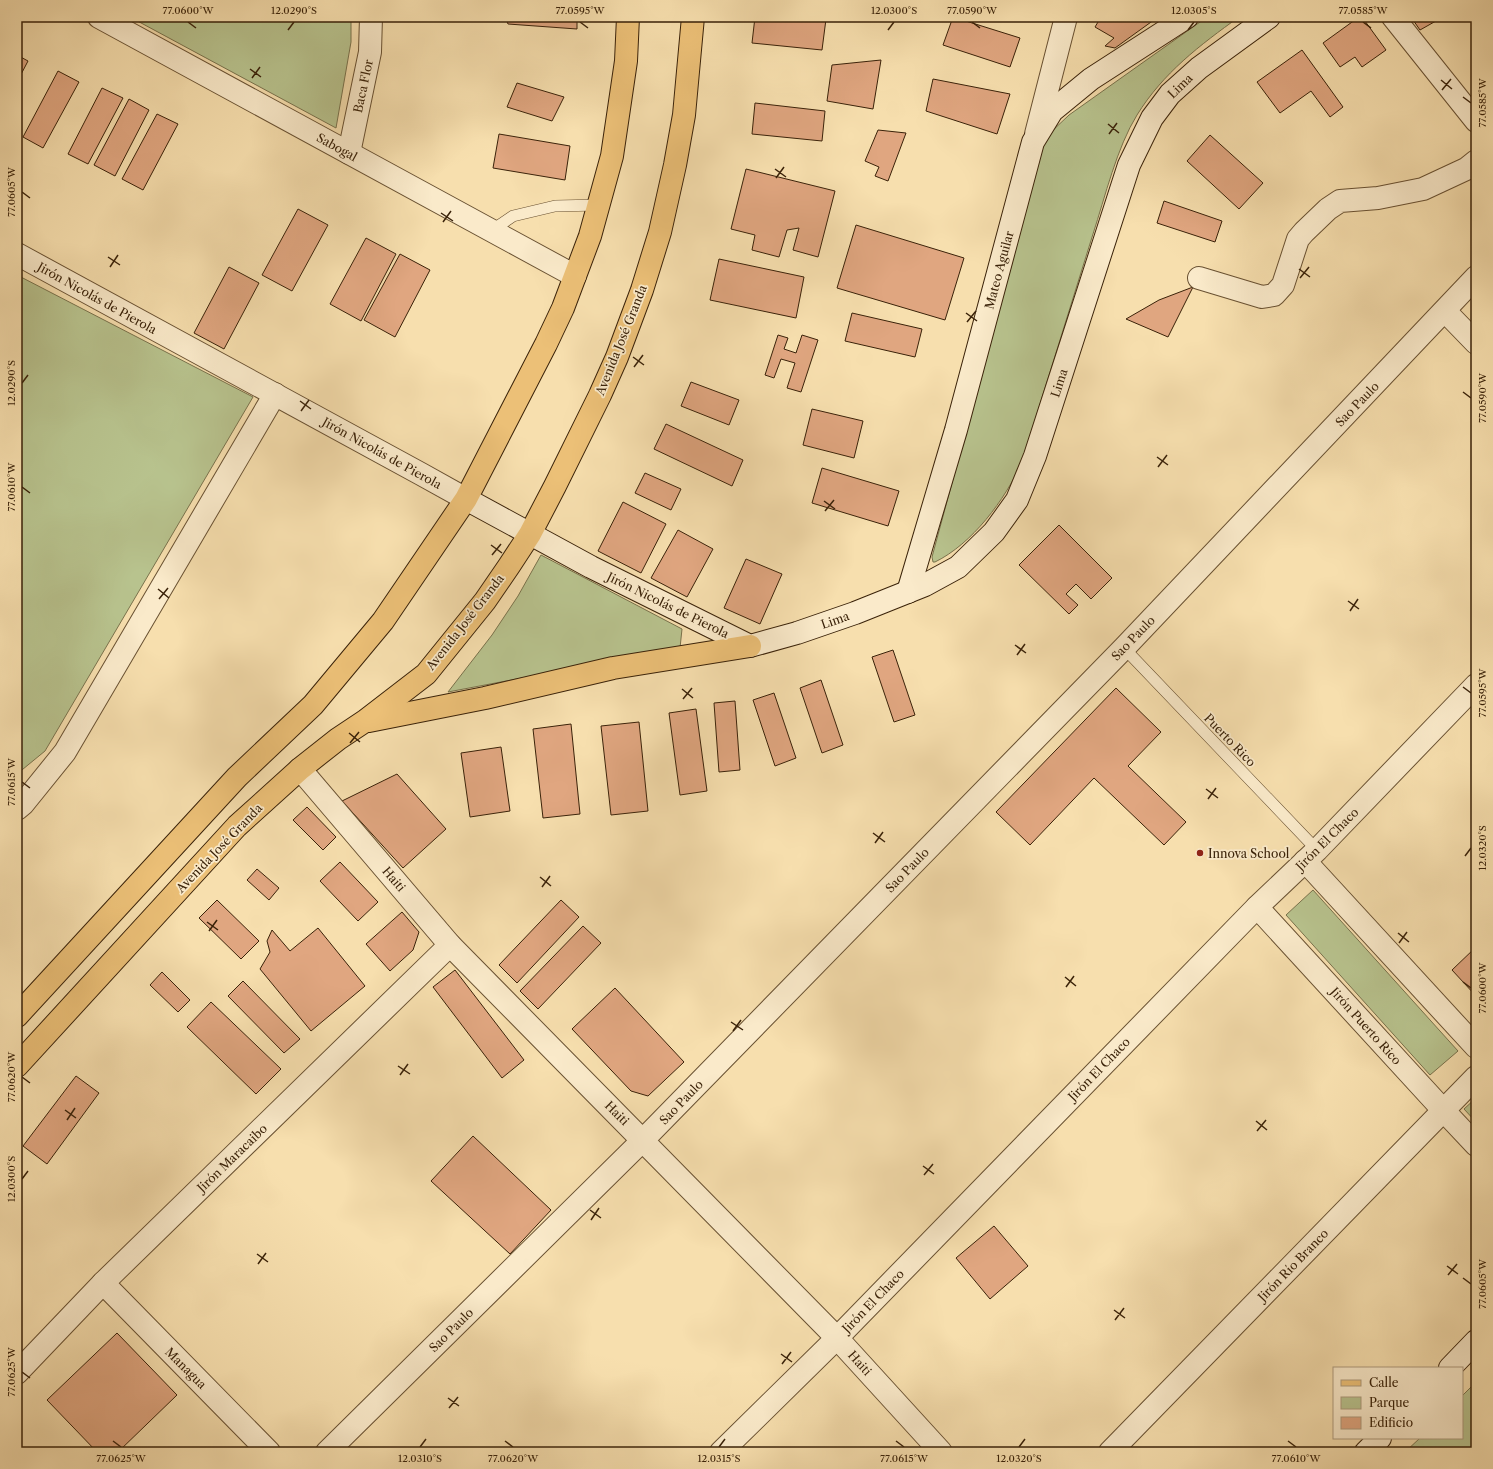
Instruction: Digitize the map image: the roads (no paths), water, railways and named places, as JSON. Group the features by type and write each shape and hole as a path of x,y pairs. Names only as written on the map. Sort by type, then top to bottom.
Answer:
{"main road":[{"path":"17,1016 237,778 313,705 383,621 466,499 546,344 575,276 599,205 612,156 626,61 628,17"},
{"name":"Avenida José Granda","path":"17,1066 237,826 300,769 338,739 366,722 426,674 485,601 530,534 602,389 628,328 644,283 660,232 675,165 684,115 693,17"},
{"path":"366,722 485,698 613,668 750,646"}],"street":[{"name":"Sabogal","path":"99,17 575,276"},
{"name":"Baca Flor","path":"349,153 370,52 371,17"},
{"path":"1033,142 1066,17"},
{"name":"Mateo Aguilar","path":"908,592 956,430 1033,142 1052,111 1091,79 1187,17"},
{"name":"Lima","path":"750,646 828,623 925,585 958,567 994,532 1017,500 1035,456 1129,165 1152,118 1170,94 1199,68 1269,17"},
{"path":"1393,17 1476,121"},
{"path":"1199,278 1262,297 1274,295 1283,285 1298,239 1328,209 1340,201 1378,198 1423,189 1466,169 1476,161"},
{"name":"Jirón Nicolás de Pierola","path":"17,254 591,567 750,646"},
{"name":"Sao Paulo","path":"328,1452 643,1140 1124,648 1476,277"},
{"path":"1445,311 1476,343"},
{"path":"17,809 23,804 65,752 275,394"},
{"name":"Jirón El Chaco","path":"721,1452 837,1338 1257,907 1311,855 1476,685"},
{"name":"Haiti","path":"300,769 450,945 837,1338 942,1452"},
{"path":"1311,855 1476,1047"},
{"name":"Jirón Puerto Rico","path":"1257,907 1476,1145"},
{"name":"Jirón Maracaibo","path":"17,1373 103,1283 450,945"},
{"name":"Jirón Río Branco","path":"1110,1452 1476,1077"},
{"name":"Managua","path":"103,1283 269,1452"},
{"path":"1451,1367 1476,1341"},
{"path":"1366,1452 1379,1439"}],"lane":[{"path":"491,231 513,216 556,206 599,205"},
{"name":"Puerto Rico","path":"1124,648 1311,855"}],"place":[{"name":"Innova School","path":"1200,853"}]}
